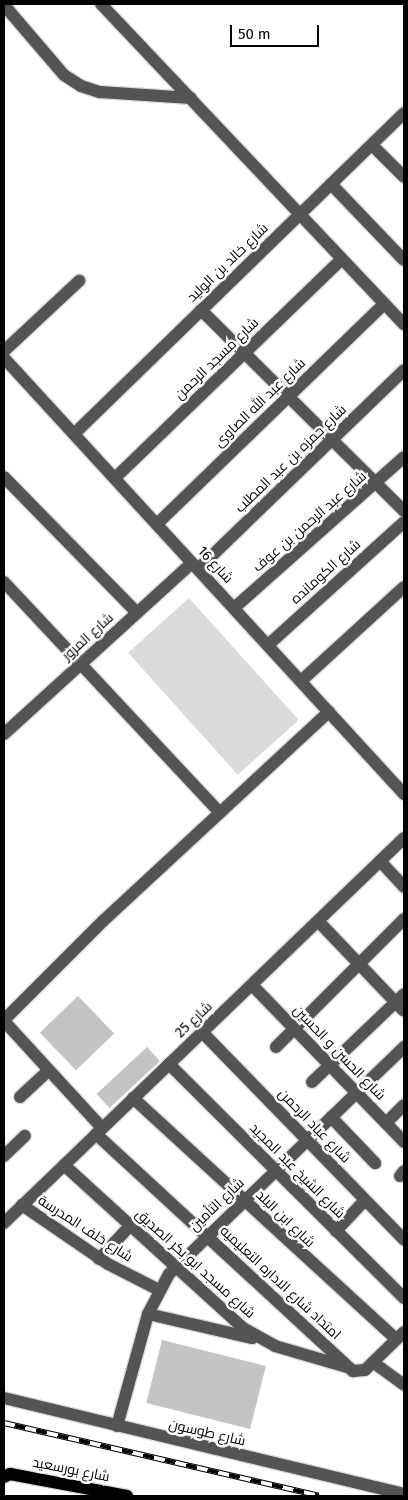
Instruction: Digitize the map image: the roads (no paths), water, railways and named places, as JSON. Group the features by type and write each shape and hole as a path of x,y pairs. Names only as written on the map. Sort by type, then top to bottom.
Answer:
{"main road":[{"name":"شارع بورسعيد","path":"6,1472 127,1496"}],"street":[{"path":"100,4 191,98 340,261 404,324"},
{"path":"4,5 64,75 81,86 100,92 191,98"},
{"name":"شارع خالد بن الوليد","path":"74,434 404,113"},
{"path":"372,145 404,177"},
{"path":"332,184 404,260"},
{"name":"شارع مسجد الرحمن","path":"115,478 340,261"},
{"path":"4,351 79,281"},
{"name":"شارع عبد الله الصاوى","path":"156,524 384,304"},
{"path":"201,310 404,511"},
{"name":"شارع 16","path":"4,358 404,794"},
{"name":"شارع حمزه بن عبد المطلب","path":"195,566 332,440 404,370"},
{"name":"شارع عبد الرحمن بن عوف","path":"234,608 376,484 404,457"},
{"path":"4,477 137,613"},
{"name":"شارع الكومانده","path":"268,645 404,522"},
{"name":"شارع المرور","path":"4,734 137,613 195,566"},
{"path":"4,582 220,813"},
{"path":"301,681 404,586"},
{"path":"4,1020 220,813 329,712"},
{"name":"شارع 25","path":"5,1218 22,1206 404,838"},
{"path":"380,861 404,887"},
{"path":"276,1047 404,919"},
{"path":"312,1082 401,1002 359,964 318,921"},
{"name":"شارع الحسن و الحسين","path":"252,985 404,1142"},
{"name":"امتداد شارع الاداره التعليميه","path":"4,1020 99,1131 207,1236 353,1370"},
{"name":"شارع عباد الرحمن","path":"202,1032 404,1240"},
{"name":"شارع التأمين","path":"117,1426 148,1314 159,1290 176,1267 404,1047"},
{"name":"شارع الشيخ عبد المجيد","path":"169,1064 404,1298"},
{"path":"20,1097 48,1071"},
{"name":"شارع ابن البلد","path":"133,1098 244,1200 400,1336"},
{"path":"386,1123 404,1106"},
{"path":"331,1117 375,1163"},
{"path":"4,1156 25,1136"},
{"name":"شارع مسجد ابو بكر الصديق","path":"64,1165 228,1316 262,1341 353,1370"},
{"path":"336,1231 365,1200"},
{"name":"شارع خلف المدرسة","path":"22,1206 100,1258 159,1290"},
{"path":"100,1258 130,1226"},
{"path":"148,1314 262,1341"},
{"path":"353,1370 374,1363 400,1336"},
{"path":"374,1363 404,1385"},
{"name":"شارع طوسون","path":"4,1398 404,1494"}],"railway":[{"path":"4,1423 319,1496"}]}
